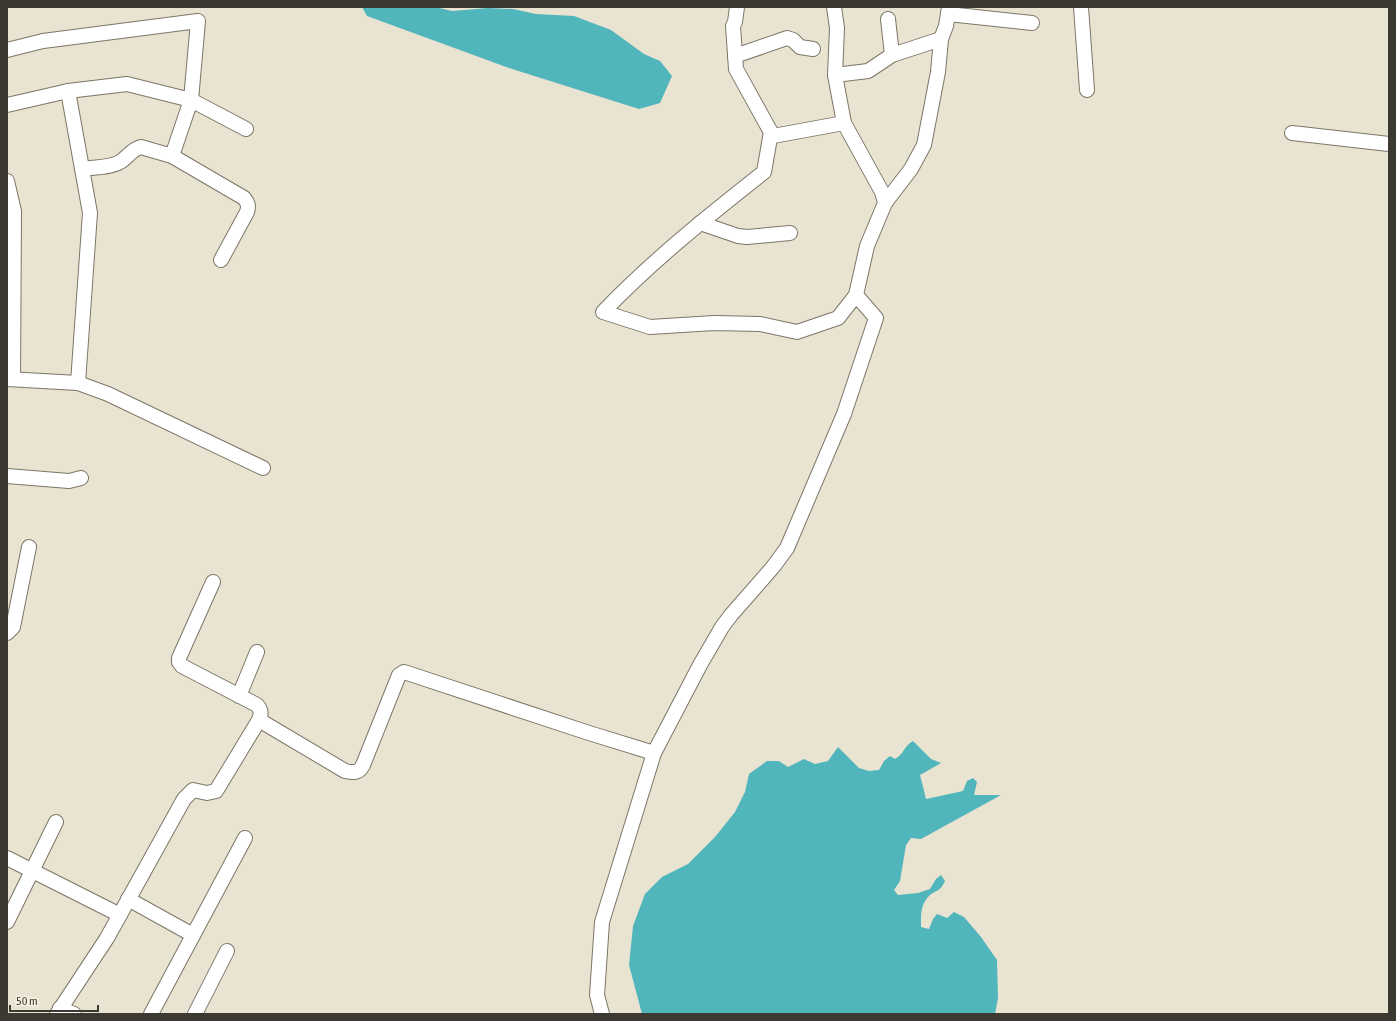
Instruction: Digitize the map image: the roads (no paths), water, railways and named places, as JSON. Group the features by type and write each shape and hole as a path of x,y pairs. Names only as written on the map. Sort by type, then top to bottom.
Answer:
{"street":[{"path":"737,7 733,26 736,69 773,136 844,123"},
{"path":"834,7 836,28 835,75 844,123 882,192 885,203"},
{"path":"1081,7 1087,90"},
{"path":"771,132 764,172 700,222 622,292 603,312 650,327 714,323 760,324 797,332 838,318 856,295 867,246 885,203 911,169 924,145 938,72 941,39 946,26 948,11 1032,23"},
{"path":"888,19 892,55"},
{"path":"7,50 43,41 198,21 191,100 172,156"},
{"path":"735,56 787,38 793,40 802,48 813,49"},
{"path":"835,75 868,71 892,55 941,39"},
{"path":"7,105 68,91 127,84 191,100 246,128"},
{"path":"68,91 90,214 78,383"},
{"path":"1292,134 1389,144"},
{"path":"82,169 120,162 137,148 141,147 172,156 244,198 247,201 247,212 221,260"},
{"path":"7,181 14,211 10,379 78,383 108,394 263,468"},
{"path":"700,222 738,236 747,237 790,233"},
{"path":"602,1014 597,995 602,922 654,753 700,665 722,627 773,567 787,548 800,520 844,414 876,318 856,295"},
{"path":"7,476 68,480 81,478"},
{"path":"7,633 13,627 29,547"},
{"path":"74,1014 59,1011 107,938 184,799 193,790 207,793 216,791 259,720 261,709 257,705 182,666 179,662 179,658 213,582"},
{"path":"239,696 257,652"},
{"path":"259,720 345,771 354,773 358,772 363,765 399,675 404,672 654,753"},
{"path":"7,922 56,822"},
{"path":"151,1014 245,838"},
{"path":"7,858 120,915"},
{"path":"128,899 193,935"},
{"path":"195,1014 227,951"}],"water":[{"path":"362,7 435,7 452,11 488,8 513,9 536,14 574,16 611,30 644,54 660,61 672,76 660,103 639,109 509,68 367,16"},
{"path":"913,741 931,759 941,763 920,775 926,799 963,791 967,781 973,778 977,782 974,795 1001,795 921,839 911,838 906,845 900,881 894,890 898,895 918,893 930,889 936,879 941,875 945,881 938,890 926,899 922,911 921,927 929,929 937,914 947,918 954,912 964,917 981,937 997,960 998,998 995,1014 642,1014 629,965 633,926 645,894 662,877 688,864 715,837 735,812 745,792 749,774 767,761 779,761 788,767 804,759 815,764 828,761 838,747 859,768 869,771 879,770 884,761 890,756 895,759"}]}
